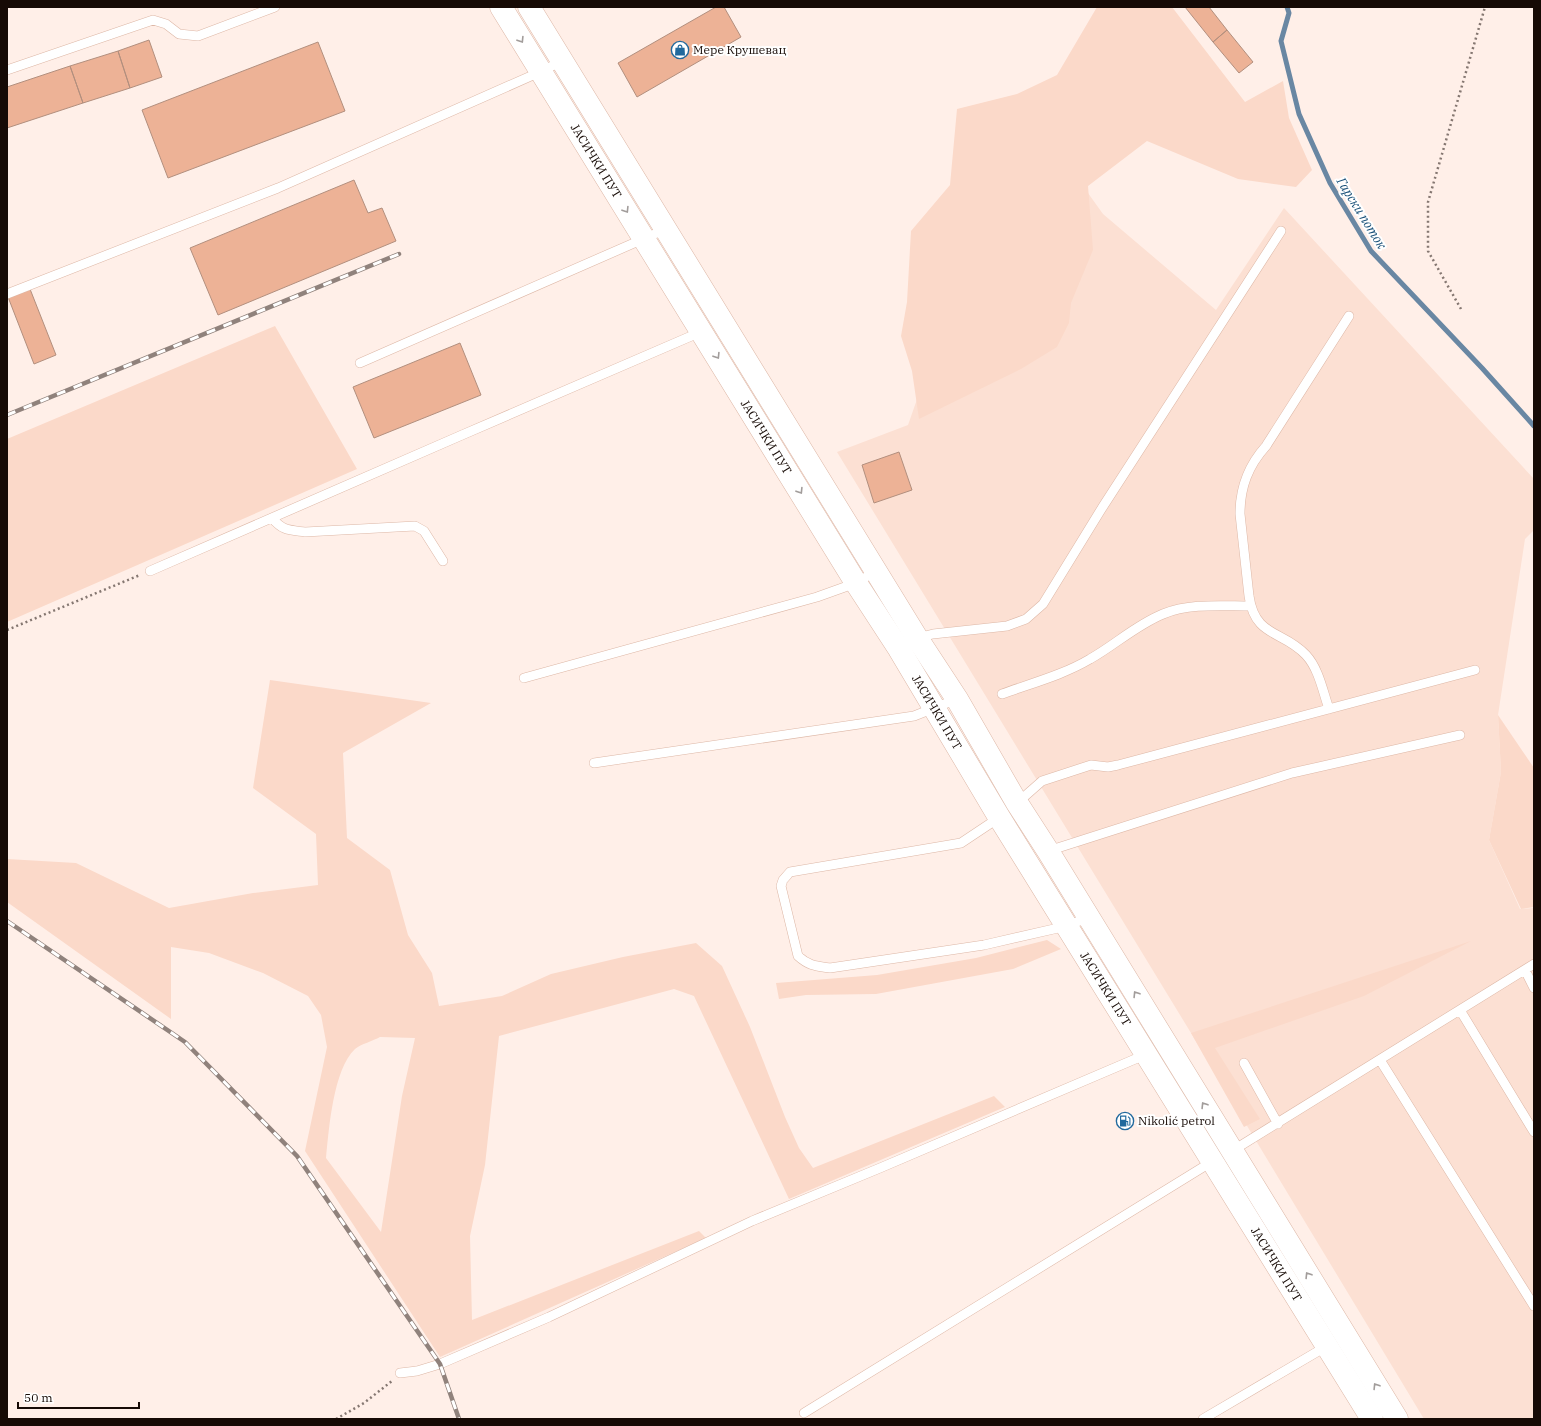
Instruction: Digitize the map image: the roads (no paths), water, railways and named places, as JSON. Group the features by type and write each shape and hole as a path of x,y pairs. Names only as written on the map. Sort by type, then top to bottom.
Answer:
{"main road":[{"name":"ЈАСИЧКИ ПУТ","path":"500,7 856,583 957,699 1008,810 1067,926 1155,1049 1222,1156 1397,1419"},
{"name":"ЈАСИЧКИ ПУТ","path":"529,7 877,571 934,708 1008,810 1048,851 1089,917 1155,1049"},
{"name":"ЈАСИЧКИ ПУТ","path":"1222,1156 1327,1346 1372,1419"}],"lane":[{"path":"7,70 153,20 166,24 179,34 198,36 275,7"},
{"path":"7,294 278,188 562,61"},
{"path":"360,363 666,229"},
{"path":"908,643 933,634 1007,626 1026,619 1042,604 1102,508 1281,231"},
{"path":"1329,709 1313,664 1306,655 1290,642 1265,629 1256,619 1250,606 1240,514 1242,489 1245,477 1251,466 1266,446 1349,316"},
{"path":"150,571 724,323"},
{"path":"272,518 280,527 305,532 415,526 424,531 443,561"},
{"path":"524,678 818,597 856,583 877,571"},
{"path":"1002,694 1056,675 1089,660 1148,621 1163,614 1179,609 1196,607 1250,606"},
{"path":"1089,917 1067,926 984,945 830,968 813,966 805,963 798,956 781,886 783,880 790,872 961,843 1008,810 1042,781 1091,765 1108,767 1118,765 1475,670"},
{"path":"594,763 914,716 957,699"},
{"path":"1048,851 1292,774 1460,735"},
{"path":"804,1413 1222,1156 1278,1124 1534,964"},
{"path":"1525,970 1534,988"},
{"path":"1460,1010 1534,1132"},
{"path":"400,1373 417,1371 447,1360 549,1317 752,1221 888,1165 1155,1049"},
{"path":"1380,1060 1534,1306"},
{"path":"1244,1063 1278,1124"},
{"path":"1203,1419 1327,1346"}],"waterway":[{"name":"Гарски поток","path":"1287,7 1289,13 1281,41 1299,114 1330,183 1371,251 1482,368 1534,426"}],"railway":[{"path":"7,415 399,254"},
{"path":"7,921 185,1042 297,1156 440,1364 459,1419"}],"place":[{"name":"Мере Крушевац","path":"680,50"},
{"name":"Nikolić petrol","path":"1125,1121"}]}
